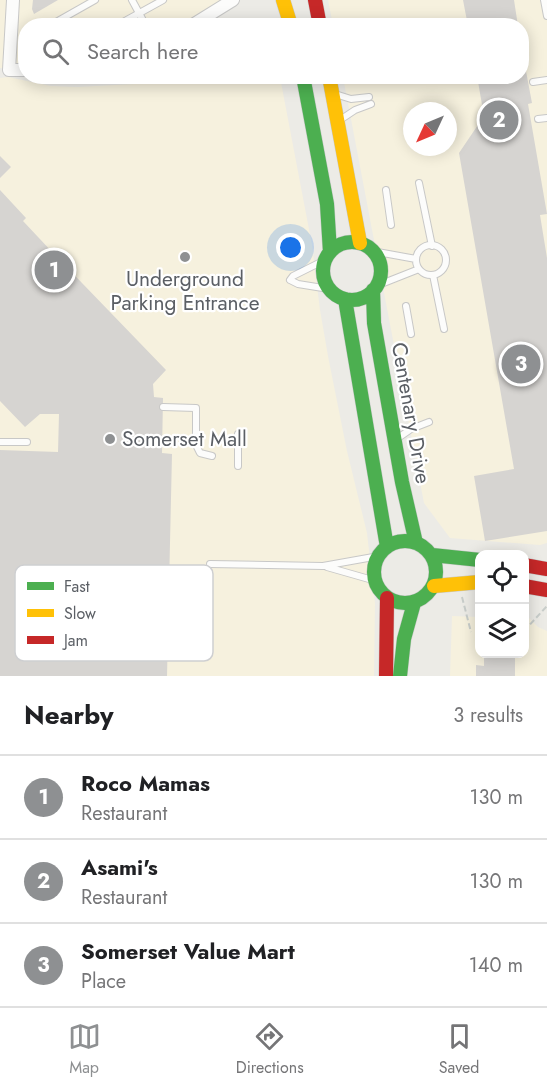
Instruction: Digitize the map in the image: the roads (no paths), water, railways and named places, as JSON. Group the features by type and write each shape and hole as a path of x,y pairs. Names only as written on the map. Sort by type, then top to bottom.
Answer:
{"street":[{"path":"5,70 13,0"},
{"path":"283,0 289,18"},
{"path":"315,0 318,18"},
{"path":"204,18 231,1"},
{"path":"304,84 327,204 327,256 323,275 329,289 345,299 363,298 375,288 380,275 380,267 372,251 360,243 344,243 327,256"},
{"path":"330,84 360,243"},
{"name":"Centenary Drive","path":"375,288 374,323 394,440 416,543"},
{"path":"345,299 383,551"},
{"path":"386,676 387,598 376,581 374,568 383,551 401,542 416,543 432,555 475,559"},
{"path":"387,598 400,603 414,603 425,596 434,586 437,570 432,555"},
{"path":"529,566 547,568"},
{"path":"434,586 475,582"},
{"path":"529,587 547,590"},
{"path":"400,676 400,651 407,620 414,603"}],"lane":[{"path":"63,18 95,0"},
{"path":"132,0 142,18"},
{"path":"130,18 163,0"},
{"path":"544,0 547,16"},
{"path":"533,82 547,80"},
{"path":"332,92 351,99 369,97"},
{"path":"338,121 355,110 371,104"},
{"path":"538,119 547,117"},
{"path":"418,183 432,246"},
{"path":"386,190 391,225"},
{"path":"432,246 441,250 445,258 443,268 433,275 425,274 419,269 416,259 421,249 432,246"},
{"path":"372,251 416,259"},
{"path":"327,256 290,280 298,284 329,289"},
{"path":"375,288 419,269"},
{"path":"433,275 444,329"},
{"path":"406,306 411,334"},
{"path":"163,407 196,408 196,445 200,453 212,456"},
{"path":"394,440 411,429 429,422"},
{"path":"238,434 238,466"},
{"path":"0,442 27,442"},
{"path":"323,566 383,551"},
{"path":"210,564 323,566 376,581"}],"place":[{"name":"Asami's","path":"499,120"},
{"name":"Underground Parking Entrance","path":"185,257"},
{"name":"Roco Mamas","path":"54,270"},
{"name":"Somerset Value Mart","path":"521,364"},
{"name":"Somerset Mall","path":"110,439"}]}
